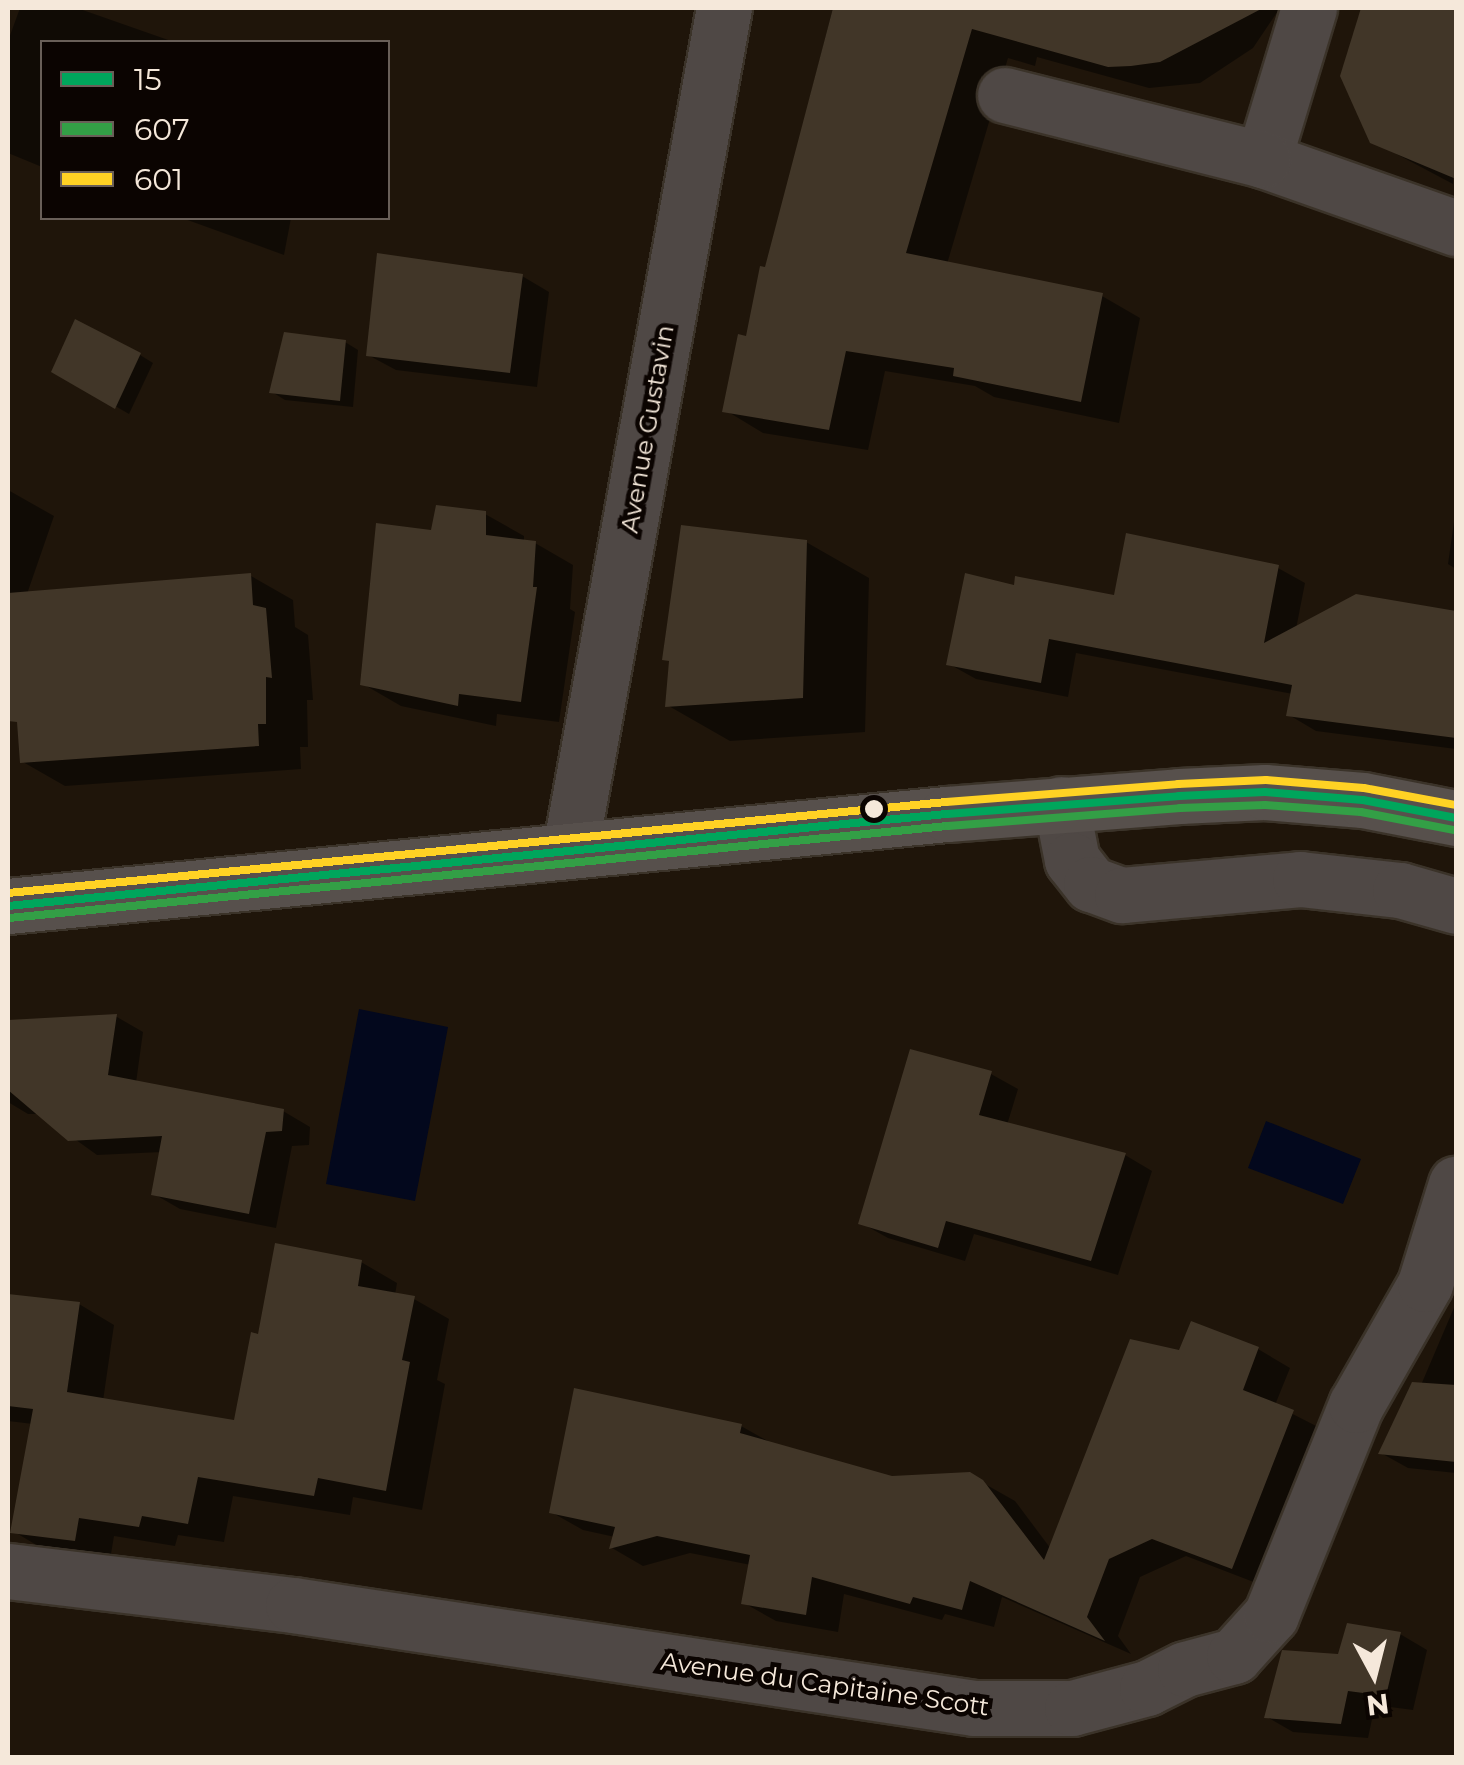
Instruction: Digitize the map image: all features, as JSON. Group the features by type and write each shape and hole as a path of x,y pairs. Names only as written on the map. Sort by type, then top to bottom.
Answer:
{"main road":[{"path":"8,906 1061,804 1265,792 1362,800 1456,818"}],"street":[{"name":"Avenue Gustavin","path":"570,850 724,8"},
{"path":"1263,160 1310,8"},
{"path":"1005,95 1263,160 1456,228"},
{"path":"1061,804 1072,860 1091,884 1122,896 1300,880 1400,890 1456,906"},
{"name":"Avenue du Capitaine Scott","path":"8,1570 293,1605 974,1708 1072,1708 1148,1688 1185,1669 1234,1656 1271,1616 1356,1406 1424,1284 1456,1184"}],"water":[{"path":"359,1009 448,1027 415,1201 326,1184"},
{"path":"1266,1121 1361,1159 1343,1204 1248,1168"}],"building":[{"path":"833,8 1263,8 1160,62 1131,66 1108,67 972,29 906,253 1103,293 1081,402 953,376 954,368 846,351 829,430 722,412 738,334 746,336 760,266 765,267"},
{"path":"1361,8 1456,8 1456,179 1370,143 1340,76"},
{"path":"377,253 523,274 510,373 366,356"},
{"path":"75,319 141,353 115,409 51,372"},
{"path":"284,332 346,340 340,401 269,393"},
{"path":"436,505 486,511 486,535 536,541 533,587 537,587 521,702 459,694 458,706 360,685 376,523 431,530"},
{"path":"681,525 807,540 803,698 665,707 669,661 662,660"},
{"path":"1126,533 1279,565 1264,643 1356,594 1456,611 1456,738 1286,716 1292,685 1049,639 1041,683 946,665 965,573 1014,585 1015,576 1114,595"},
{"path":"251,573 253,605 266,608 272,678 266,677 266,724 258,724 259,746 20,763 17,722 8,721 8,593"},
{"path":"117,1014 108,1075 284,1109 282,1131 266,1132 249,1214 151,1195 162,1136 68,1141 8,1090 8,1020"},
{"path":"910,1049 992,1071 979,1115 1126,1153 1091,1261 946,1221 938,1248 858,1224"},
{"path":"275,1243 362,1260 358,1286 415,1296 402,1360 410,1362 386,1491 318,1478 314,1496 198,1477 188,1524 142,1516 139,1527 79,1518 75,1541 10,1533 33,1409 8,1406 8,1294 80,1302 67,1392 234,1420 251,1332 258,1334"},
{"path":"1191,1321 1259,1347 1243,1390 1294,1410 1232,1569 1152,1539 1109,1559 1087,1617 1105,1641 970,1581 962,1610 913,1597 910,1604 812,1577 806,1615 741,1604 750,1555 657,1536 609,1549 615,1527 549,1513 574,1388 742,1424 740,1433 892,1476 970,1472 983,1480 1044,1560 1130,1339 1179,1350"},
{"path":"1412,1382 1456,1385 1456,1462 1378,1454"},
{"path":"1347,1623 1401,1632 1386,1696 1348,1691 1341,1724 1264,1718 1282,1650 1338,1654"}],"transit line":[{"name":"601","path":"8,893 946,802 1178,784 1266,780 1364,788 1456,805"},
{"name":"15","path":"8,906 947,814 1179,796 1265,792 1363,800 1456,818"},
{"name":"607","path":"9,918 948,826 1180,808 1265,805 1361,812 1454,830"}]}
